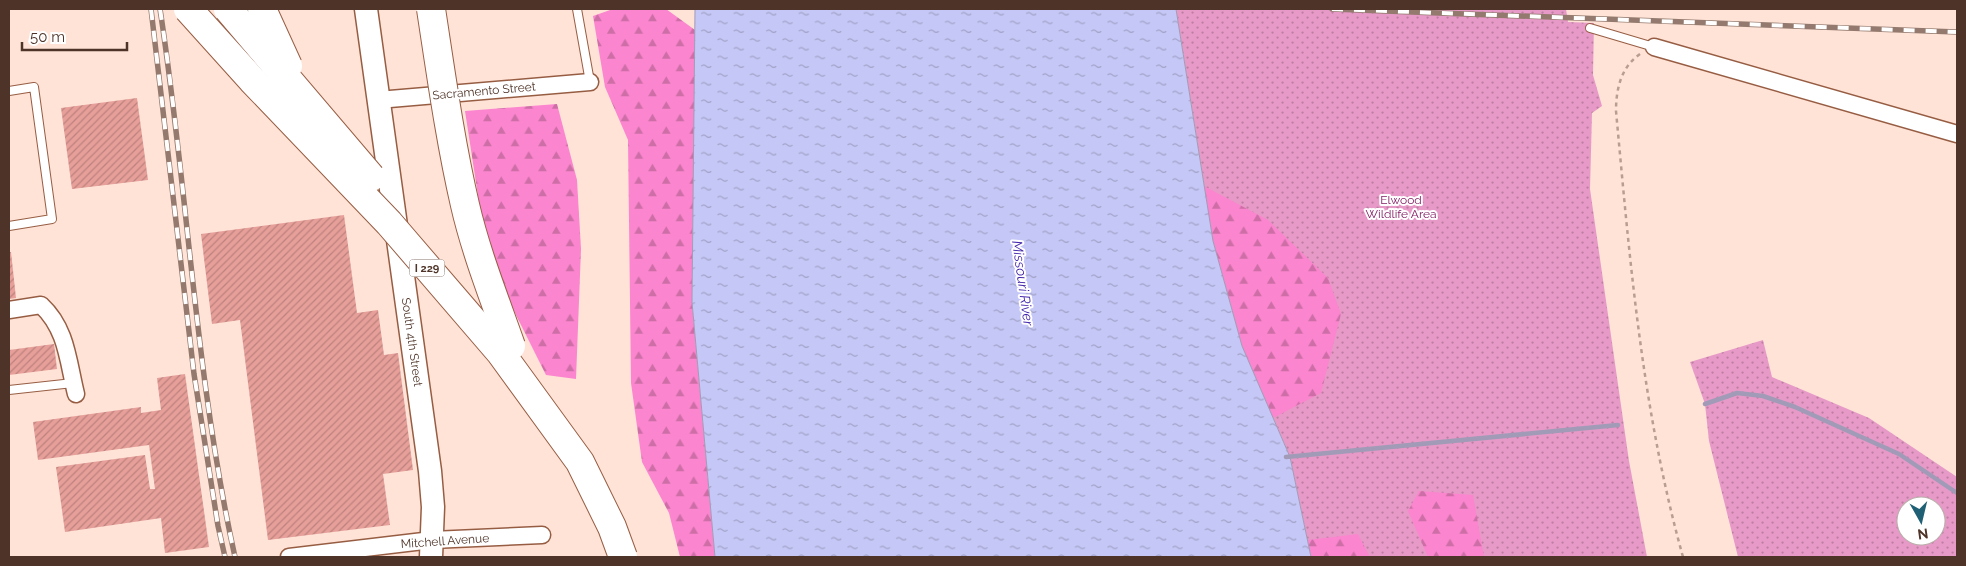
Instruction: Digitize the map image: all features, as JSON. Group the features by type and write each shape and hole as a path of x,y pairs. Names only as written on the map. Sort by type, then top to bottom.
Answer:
{"highway":[{"name":"I 229","path":"188,9 252,80 389,223 500,352 580,462 612,527 623,557"},
{"name":"I 229","path":"228,9 339,142 387,194 511,346 580,463 612,528 623,557"},
{"path":"262,9 340,171"},
{"path":"431,9 448,120 465,205 476,245 511,346"}],"main road":[{"name":"South 4th Street","path":"366,9 430,471 433,508 432,549"}],"street":[{"path":"1654,47 1957,134"},
{"name":"Sacramento Street","path":"378,100 590,82"},
{"path":"9,310 41,305 52,316 66,345 75,388"},
{"name":"Mitchell Avenue","path":"289,557 432,549 542,535"}],"lane":[{"path":"577,9 590,82"},
{"path":"1590,28 1654,47"},
{"path":"9,91 34,87 52,219 9,226"},
{"path":"9,390 75,388"}],"path":[{"path":"1654,47 1637,56 1623,72 1616,93 1616,111 1631,273 1645,385 1666,496 1683,557"}],"green space":[{"path":"613,9 666,9 695,30 692,302 715,557 680,557 669,513 642,462 631,383 628,140 605,87 593,16"},
{"name":"Elwood Wildlife Area","path":"1176,9 1566,9 1568,22 1594,23 1593,75 1602,106 1592,113 1590,189 1629,461 1647,557 1311,557 1290,457 1242,346 1213,241"},
{"path":"557,104 577,180 581,249 576,379 546,375 501,285 481,215 465,111"},
{"path":"1204,186 1268,220 1328,278 1341,314 1321,393 1273,418 1242,346 1213,241"},
{"path":"1763,340 1772,377 1869,418 1957,477 1957,557 1738,557 1709,441 1705,404 1690,362"},
{"path":"1419,491 1473,495 1484,557 1428,557 1408,511"},
{"path":"1358,534 1370,557 1311,557 1308,540"}],"water":[{"name":"Missouri River","path":"695,9 1176,9 1213,241 1242,346 1290,457 1311,557 715,557 692,302"}],"building":[{"path":"137,98 148,180 72,189 61,108"},
{"path":"344,215 357,313 378,310 384,355 398,353 413,470 383,474 390,525 268,540 240,320 212,324 201,234"},
{"path":"9,252 11,252 16,298 9,299"},
{"path":"54,344 57,369 9,375 9,350"},
{"path":"185,374 209,547 165,553 161,518 65,532 56,467 145,455 150,489 155,489 149,445 38,460 33,422 141,407 141,413 161,410 157,378"}],"waterway":[{"path":"1705,404 1737,393 1763,396 1795,407 1899,454 1957,493"},
{"path":"1286,457 1618,425"}],"railway":[{"path":"151,9 194,374 218,526 225,557"},
{"path":"160,9 170,77 210,421 235,557"},
{"path":"1332,9 1957,32"}]}
